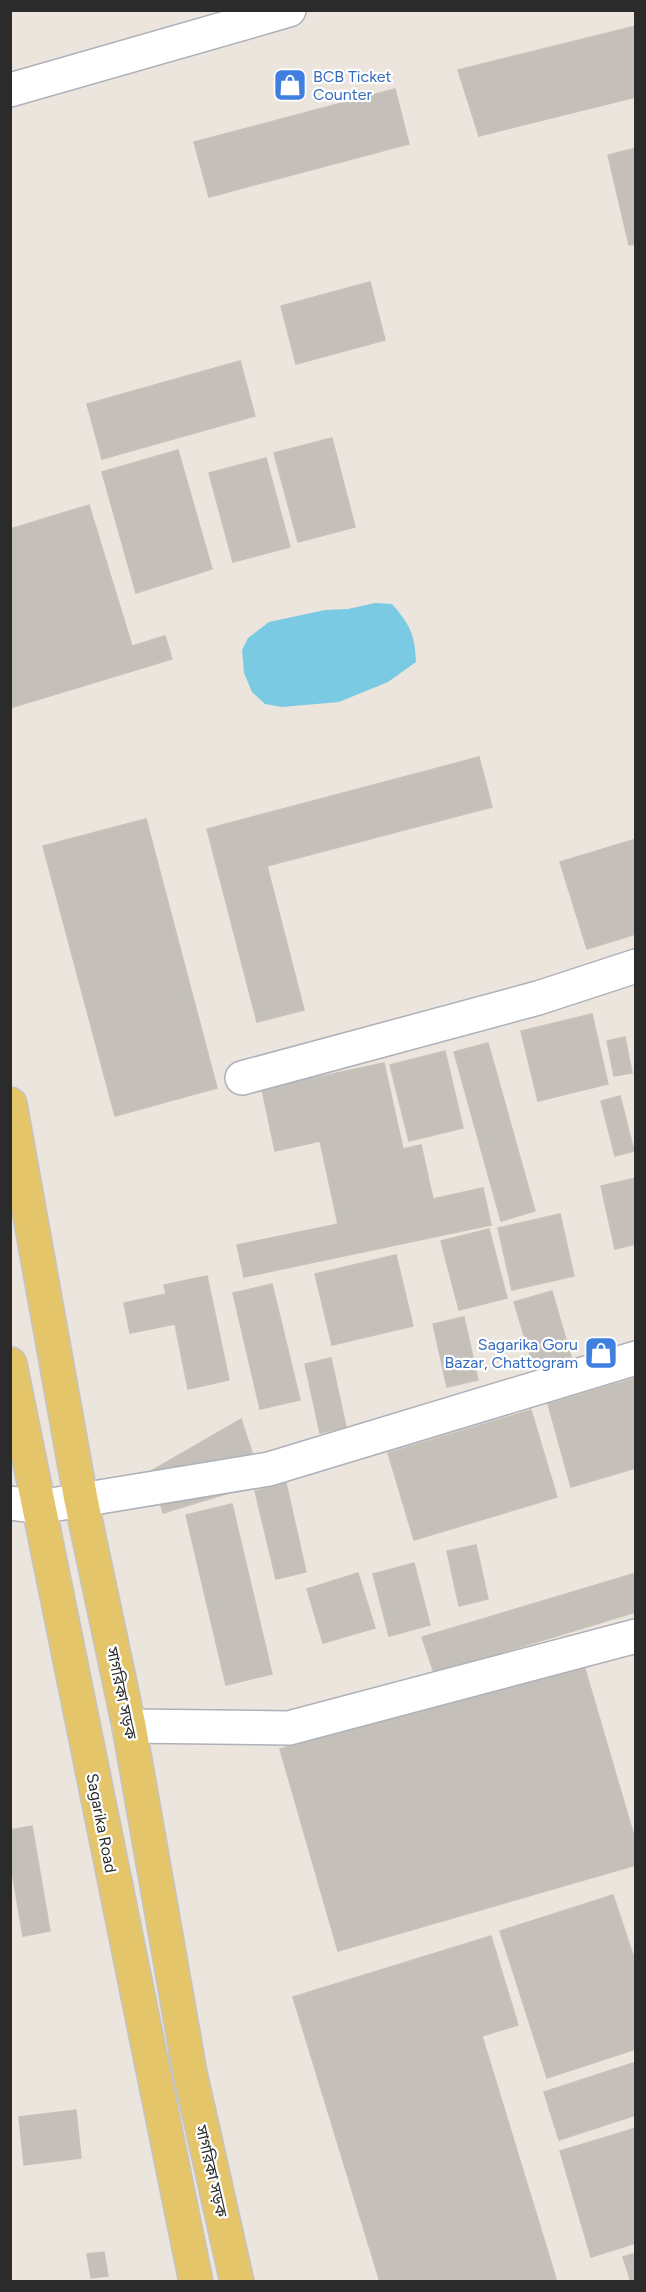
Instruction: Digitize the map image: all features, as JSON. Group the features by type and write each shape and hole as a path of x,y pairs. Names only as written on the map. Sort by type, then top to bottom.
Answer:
{"main road":[{"name":"সাগরিকা সড়ক","path":"10,1104 81,1500 129,1726 190,2073 237,2282"},
{"name":"Sagarika Road","path":"10,1364 25,1505 196,2282"}],"street":[{"path":"10,90 289,10"},
{"path":"242,1078 538,998 636,966"},
{"path":"25,1505 81,1500 269,1469 636,1358"},
{"path":"129,1726 289,1728 636,1636"}],"water":[{"path":"375,603 392,604 403,618 413,637 416,662 388,682 339,702 282,707 265,704 252,692 244,673 242,650 248,638 269,622 325,610 348,609"}],"building":[{"path":"636,26 636,97 479,136 458,70"},
{"path":"395,89 409,144 209,197 194,142"},
{"path":"636,148 636,244 629,245 608,155"},
{"path":"370,282 385,340 296,364 281,306"},
{"path":"240,361 255,416 102,459 87,404"},
{"path":"332,438 355,527 298,542 274,453"},
{"path":"178,450 212,569 136,593 102,472"},
{"path":"266,458 290,547 233,562 209,473"},
{"path":"89,505 132,646 165,636 172,659 10,708 10,529"},
{"path":"479,757 492,807 267,866 304,1010 257,1022 207,829"},
{"path":"146,819 217,1088 115,1116 43,846"},
{"path":"636,839 636,934 587,949 560,862"},
{"path":"592,1014 608,1084 538,1101 521,1031"},
{"path":"625,1037 632,1073 614,1076 607,1041"},
{"path":"488,1043 535,1211 501,1221 454,1052"},
{"path":"445,1051 463,1128 409,1141 390,1065"},
{"path":"384,1063 403,1149 421,1145 433,1199 483,1188 491,1225 244,1277 237,1245 338,1224 320,1141 275,1151 262,1089"},
{"path":"620,1096 634,1151 615,1156 601,1101"},
{"path":"636,1178 636,1244 615,1249 601,1186"},
{"path":"560,1214 574,1276 512,1290 498,1228"},
{"path":"489,1229 507,1298 459,1310 441,1241"},
{"path":"396,1255 413,1326 332,1345 315,1274"},
{"path":"207,1276 229,1380 188,1389 175,1324 130,1333 124,1303 166,1294 164,1285"},
{"path":"272,1284 300,1400 260,1409 233,1293"},
{"path":"552,1291 571,1357 534,1368 514,1302"},
{"path":"464,1317 478,1380 447,1387 433,1324"},
{"path":"331,1358 346,1427 320,1433 305,1364"},
{"path":"636,1378 636,1468 571,1487 548,1404"},
{"path":"531,1410 557,1497 414,1540 388,1453"},
{"path":"241,1419 262,1483 163,1513 151,1471"},
{"path":"286,1483 306,1572 276,1579 255,1491"},
{"path":"232,1504 272,1674 226,1685 186,1515"},
{"path":"476,1545 488,1599 459,1606 447,1551"},
{"path":"414,1563 430,1625 389,1636 373,1574"},
{"path":"358,1573 375,1628 323,1643 307,1589"},
{"path":"636,1573 636,1612 434,1673 422,1637"},
{"path":"583,1662 636,1843 636,1865 338,1951 280,1749"},
{"path":"32,1826 50,1931 23,1936 10,1860 10,1830"},
{"path":"613,1895 636,1964 636,2049 547,2078 500,1931"},
{"path":"491,1936 518,2025 482,2036 557,2282 380,2282 293,1997"},
{"path":"636,2062 636,2115 559,2140 544,2092"},
{"path":"76,2110 81,2158 24,2165 19,2117"},
{"path":"636,2128 636,2243 591,2257 560,2151"},
{"path":"104,2252 108,2276 91,2278 87,2254"},
{"path":"636,2253 636,2282 631,2282 623,2257"}],"place":[{"name":"BCB Ticket Counter","path":"290,85"},
{"name":"Sagarika Goru Bazar, Chattogram","path":"601,1353"}]}
